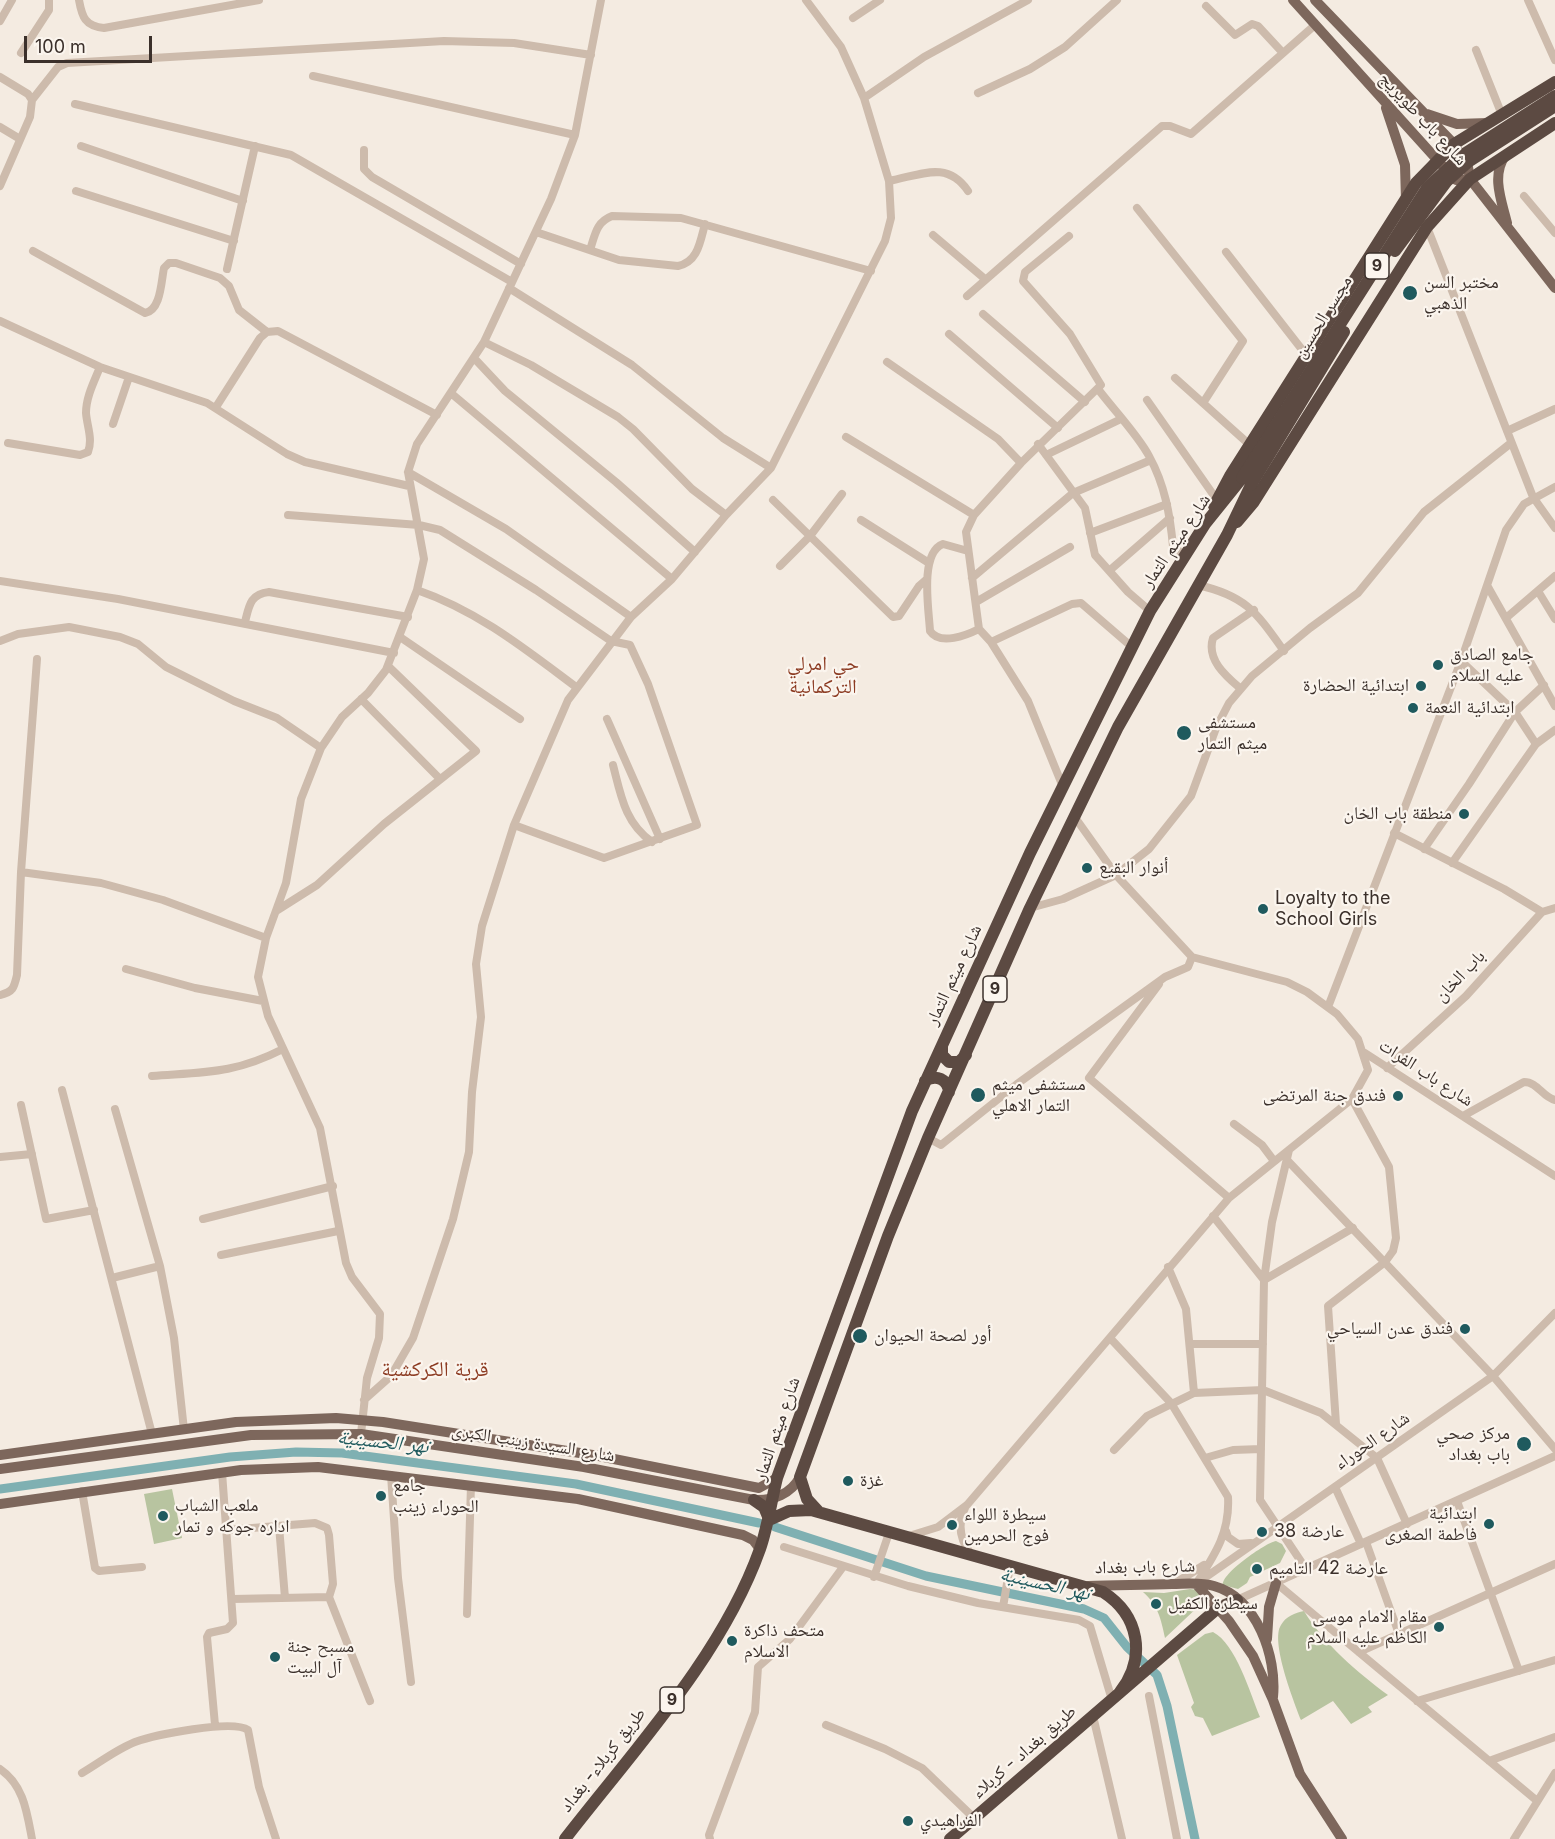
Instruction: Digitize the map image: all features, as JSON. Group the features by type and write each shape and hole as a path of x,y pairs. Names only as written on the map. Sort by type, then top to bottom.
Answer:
{"highway":[{"path":"1205,524 1217,500 1406,200 1436,160 1454,144 1555,82"},
{"name":"مجسر الحسين","path":"1247,482 1427,188 1464,154 1555,96"},
{"name":"مجسر الحسين","path":"1247,482 1379,276 1434,195 1468,162 1555,106"},
{"path":"1227,535 1253,503 1427,227 1470,179 1555,123"},
{"name":"شارع ميثم التمار","path":"769,1520 777,1478 887,1176 942,1044 1063,787 1150,611 1205,524 1247,482"},
{"name":"شارع ميثم التمار","path":"801,1477 886,1242 928,1138 1030,908 1118,727 1227,535 1247,482"},
{"path":"1097,717 1101,729 1113,731 1118,727"},
{"path":"1084,744 1095,744 1103,757"},
{"path":"942,1044 942,1055 949,1062 959,1062 966,1054"},
{"path":"925,1081 932,1077 941,1078 947,1084 950,1092"},
{"path":"801,1477 807,1499 818,1511"},
{"path":"756,1494 769,1520 796,1510 818,1511"},
{"name":"شارع باب بغداد","path":"818,1511 888,1539 903,1537 1088,1586"},
{"name":"9","path":"760,1549 769,1520"},
{"name":"طريق كربلاء- بغداد","path":"564,1839 704,1655 728,1618 760,1549"},
{"path":"1088,1586 1109,1596 1124,1611 1134,1630 1138,1648 1135,1664 1122,1689"},
{"name":"طريق بغداد - كربلاء","path":"950,1839 1218,1608 1237,1600"}],"main road":[{"name":"شارع باب طويريج","path":"1293,0 1436,160 1456,180 1470,179 1468,167 1454,144 1315,0"},
{"path":"1386,105 1405,165 1406,200"},
{"path":"1421,111 1449,122 1488,123"},
{"path":"1505,156 1499,167 1498,182 1509,230"},
{"path":"1470,179 1555,288"},
{"name":"شارع السيدة زينب الكبرى","path":"0,1455 236,1422 282,1418 362,1420 599,1456 772,1499"},
{"name":"شارع السيدة زينب الكبرى","path":"0,1469 251,1435 362,1434 756,1494"},
{"path":"0,1504 222,1472 308,1467 391,1475 578,1499 743,1535 753,1540 760,1549"},
{"path":"772,1499 786,1492 801,1477"},
{"path":"756,1494 777,1478"},
{"path":"1273,1700 1274,1678 1267,1646 1267,1620 1276,1582"},
{"path":"1196,1584 1218,1608 1252,1656 1273,1700 1300,1774 1342,1839"},
{"name":"شارع باب بغداد","path":"1088,1586 1196,1584 1218,1587 1237,1600"},
{"path":"1237,1600 1255,1621 1267,1646"}],"street":[{"path":"0,21 12,0"},
{"path":"21,53 49,10 49,0"},
{"path":"79,0 83,17 88,23 104,28 259,0"},
{"path":"362,1434 367,1378 379,1338 380,1314 377,1306 352,1277 346,1263 338,1231 333,1186 320,1128 263,1000 258,977 266,938 286,884 301,799 321,748 342,717 361,699 388,666 417,590 423,559 419,525 409,486 408,472 417,444 452,394 484,342 536,232 575,135 601,0"},
{"path":"364,1400 392,1376 413,1338 453,1219 469,1152 472,1092 481,1017 476,964 481,936 514,825 576,687 631,617 672,579 726,515 771,468 885,241 891,218 889,181 864,98 841,47 806,0"},
{"path":"853,18 880,0"},
{"path":"864,98 924,57 1028,0"},
{"path":"978,93 1029,69 1065,47 1117,0"},
{"path":"1528,0 1555,60"},
{"path":"1206,6 1235,35 1252,24 1258,26 1283,53"},
{"path":"967,296 1162,126 1170,126 1191,134 1315,25"},
{"path":"0,186 30,117 32,100 58,67 67,63 444,41 514,43 591,55"},
{"path":"1476,50 1502,115"},
{"path":"313,76 575,135"},
{"path":"0,77 28,94 32,100"},
{"path":"75,104 291,155 511,285 632,365 723,438 771,468"},
{"path":"0,127 20,139"},
{"path":"81,146 243,201"},
{"path":"227,269 255,146"},
{"path":"364,150 364,169 372,177 521,264"},
{"path":"889,181 943,171 961,180 968,191"},
{"path":"76,191 234,241"},
{"path":"1524,195 1555,233"},
{"path":"1137,208 1243,341 1203,403"},
{"path":"590,250 598,226 603,219 612,216 681,218 871,271"},
{"path":"536,232 619,260 678,266 687,264 695,256 705,224"},
{"path":"1427,227 1533,497 1555,528"},
{"path":"933,235 986,279"},
{"path":"1063,787 1028,701 991,642 979,628 966,532 974,515 1038,444 1058,428 1101,385 1070,334 1023,281 1022,277 1029,267 1069,236"},
{"path":"33,251 144,313 151,312 156,307 164,268 169,263 198,270 224,282 239,310 267,333"},
{"path":"1226,252 1307,356"},
{"path":"983,314 1084,402"},
{"path":"0,321 100,367 216,407 287,454 305,462 409,486"},
{"path":"216,407 260,338 267,333 278,331 437,415"},
{"path":"950,334 1058,428"},
{"path":"484,342 531,365 618,417 633,429 692,489 726,515"},
{"path":"474,358 506,391 616,482 695,552"},
{"path":"887,362 998,439 1021,463"},
{"path":"8,443 80,455 88,452 91,445 86,412 88,396 100,367"},
{"path":"113,424 129,377"},
{"path":"1175,378 1251,446"},
{"path":"1098,390 1151,460 1167,504 1173,546 1185,556"},
{"path":"452,394 672,579"},
{"path":"1148,400 1217,500"},
{"path":"1507,431 1555,409"},
{"path":"1046,455 1121,419"},
{"path":"846,437 974,515"},
{"path":"1030,908 1063,899 1116,875 1149,849 1191,796 1216,728 1230,703 1252,676 1310,628 1358,593 1425,512 1511,443"},
{"path":"1038,444 1084,508 1095,555 1150,611"},
{"path":"972,578 1074,493 1151,460"},
{"path":"408,472 506,530 631,617"},
{"path":"1328,1007 1461,661 1506,530 1518,510 1533,497 1555,487"},
{"path":"780,566 810,536 843,494"},
{"path":"773,500 896,618 919,586 927,579"},
{"path":"1090,533 1167,504"},
{"path":"288,515 419,525 440,530 536,590 611,641 630,645 648,684 697,825 604,858 514,825"},
{"path":"1109,571 1170,518"},
{"path":"861,520 929,563"},
{"path":"969,551 943,544 934,550 929,563 927,579 933,636 950,638 979,628"},
{"path":"976,602 1070,547"},
{"path":"1506,618 1555,576"},
{"path":"0,581 245,622 394,653"},
{"path":"1198,585 1235,597 1254,610 1284,651"},
{"path":"1488,587 1555,706"},
{"path":"417,590 449,601 480,618 576,687"},
{"path":"1538,591 1555,619"},
{"path":"245,622 251,599 259,593 269,592 408,617"},
{"path":"991,642 1072,604 1081,603 1132,647"},
{"path":"1241,689 1220,669 1211,644 1213,638 1254,610"},
{"path":"0,641 18,634 69,627 120,636 138,644 166,667 240,704 277,718 321,748"},
{"path":"400,637 520,719"},
{"path":"0,995 9,993 14,988 17,975 21,872 37,658"},
{"path":"1461,661 1515,712 1536,744"},
{"path":"275,912 317,885 384,824 476,751 388,666"},
{"path":"1424,849 1515,712 1544,685"},
{"path":"361,699 440,779"},
{"path":"608,718 656,841"},
{"path":"1452,863 1536,744 1555,730"},
{"path":"613,765 629,818 639,833 656,841"},
{"path":"928,1138 941,1145 1008,1091 1165,977 1188,967 1192,957 1116,875 1074,816"},
{"path":"1394,833 1542,912 1555,908"},
{"path":"21,872 101,883 163,900 266,938"},
{"name":"باب الخان","path":"1387,1068 1466,996 1542,912"},
{"name":"شارع باب الفرات","path":"1192,957 1287,982 1328,1007 1358,1039 1365,1052 1387,1068 1555,1176"},
{"path":"126,969 195,988 263,1000"},
{"path":"1165,977 1089,1078 1229,1198"},
{"path":"152,1076 228,1071 257,1062 283,1048"},
{"path":"903,1537 938,1527 967,1505 1229,1198 1352,1099 1368,1070 1365,1052"},
{"path":"1463,1116 1524,1082 1535,1084 1548,1098 1555,1100"},
{"path":"62,1090 153,1434"},
{"path":"1336,1424 1328,1306 1385,1262 1394,1251 1396,1238 1389,1167 1352,1099"},
{"path":"21,1105 46,1219 94,1210"},
{"path":"115,1109 160,1266 174,1338 184,1430"},
{"path":"1234,1124 1262,1145 1274,1161"},
{"path":"1289,1150 1272,1222 1264,1281 1260,1500 1306,1569"},
{"path":"0,1157 32,1154"},
{"path":"1287,1160 1493,1376 1555,1449"},
{"path":"203,1219 333,1186"},
{"path":"1213,1216 1264,1281"},
{"path":"1264,1281 1353,1228"},
{"path":"220,1255 338,1231"},
{"path":"112,1278 160,1266"},
{"path":"1168,1267 1186,1309 1194,1393"},
{"name":"شارع الحوراء","path":"1196,1584 1493,1376 1555,1313"},
{"path":"1110,1338 1171,1403 1205,1458 1228,1497 1226,1531 1228,1537 1238,1544 1257,1542"},
{"path":"1190,1344 1263,1344"},
{"path":"1114,1450 1147,1416 1194,1393 1263,1390 1304,1405 1336,1424 1377,1458 1407,1524"},
{"path":"1205,1458 1233,1450 1262,1449"},
{"path":"1237,1600 1555,1456"},
{"path":"215,1725 207,1637 209,1633 231,1626 233,1599 222,1472"},
{"path":"391,1475 398,1578 411,1682"},
{"path":"467,1614 471,1485"},
{"path":"1335,1487 1363,1543 1399,1634"},
{"path":"82,1491 95,1568 99,1571 142,1567"},
{"path":"1457,1501 1489,1594 1519,1671"},
{"path":"967,1505 960,1526 962,1537 973,1556"},
{"path":"227,1530 315,1523 327,1528 333,1584 329,1597 370,1701"},
{"path":"279,1526 285,1598"},
{"path":"1196,1584 1226,1531"},
{"path":"874,1577 888,1539"},
{"path":"784,1547 874,1577 1003,1607 1079,1620 1090,1626 1103,1664 1122,1689"},
{"path":"1169,1584 1196,1572 1216,1551"},
{"path":"1359,1652 1555,1564"},
{"path":"1003,1607 1010,1566"},
{"path":"710,1839 716,1815 755,1712 758,1668 790,1639 843,1567"},
{"path":"1276,1582 1536,1800"},
{"path":"233,1599 329,1597"},
{"path":"1417,1701 1555,1660"},
{"path":"1149,1696 1178,1839"},
{"path":"1093,1716 1122,1839"},
{"path":"82,1773 134,1742 215,1725 244,1727 248,1730 259,1787 276,1839"},
{"path":"826,1725 885,1749 922,1768 974,1818"},
{"path":"1489,1761 1555,1737"},
{"path":"0,1769 16,1784 24,1799 32,1839"},
{"path":"1514,1839 1536,1800 1555,1773"}],"green space":[{"name":"ملعب الشباب اداره جوكه و تمار","path":"172,1489 182,1538 154,1544 144,1494"},
{"path":"1276,1541 1282,1544 1286,1551 1280,1563 1250,1577 1247,1583 1238,1589 1223,1585 1224,1580 1236,1567 1254,1553"},
{"path":"1198,1590 1202,1596 1202,1603 1165,1638 1158,1613 1143,1592 1164,1593"},
{"path":"1304,1611 1321,1635 1342,1657 1388,1695 1368,1707 1372,1712 1351,1724 1333,1701 1301,1720 1284,1672 1278,1633 1285,1619"},
{"path":"1213,1632 1229,1647 1247,1683 1260,1717 1212,1736 1203,1718 1195,1716 1191,1707 1194,1703 1177,1655 1205,1634"}],"waterway":[{"name":"نهر الحسينية","path":"0,1489 230,1457 296,1452 342,1453 576,1484 759,1523"},
{"name":"نهر الحسينية","path":"775,1527 926,1576 1084,1609 1104,1618 1127,1647 1157,1675 1167,1706 1195,1839"}],"place":[{"name":"مختبر السن الذهبي","path":"1410,293"},
{"name":"جامع الصادق عليه السلام","path":"1438,665"},
{"name":"ابتدائية الحضارة","path":"1421,686"},
{"name":"ابتدائية النعمة","path":"1413,708"},
{"name":"مستشفى ميثم التمار","path":"1184,733"},
{"name":"منطقة باب الخان","path":"1464,814"},
{"name":"أنوار البقيع","path":"1087,868"},
{"name":"Loyalty to the School Girls","path":"1263,909"},
{"name":"مستشفى ميثم التمار الاهلي","path":"978,1095"},
{"name":"فندق جنة المرتضى","path":"1398,1096"},
{"name":"فندق عدن السياحي","path":"1465,1329"},
{"name":"أور لصحة الحيوان","path":"860,1336"},
{"name":"مركز صحي باب بغداد","path":"1524,1444"},
{"name":"غزة","path":"848,1481"},
{"name":"جامع الحوراء زينب","path":"381,1496"},
{"name":"ملعب الشباب اداره جوكه و تمار","path":"163,1516"},
{"name":"ابتدائية فاطمة الصغرى","path":"1489,1524"},
{"name":"سيطرة اللواء فوج الحرمين","path":"952,1525"},
{"name":"عارضة 38","path":"1262,1532"},
{"name":"عارضة 42 التاميم","path":"1257,1569"},
{"name":"سيطرة الكفيل","path":"1156,1604"},
{"name":"مقام الامام موسى الكاظم عليه السلام","path":"1439,1627"},
{"name":"متحف ذاكرة الاسلام","path":"732,1641"},
{"name":"مسبح جنة آل البيت","path":"275,1657"},
{"name":"الفراهيدي","path":"908,1821"}],"district":[{"name":"حي امرلي التركمانية","path":"823,676"},
{"name":"قرية الكركشية","path":"435,1370"}]}
